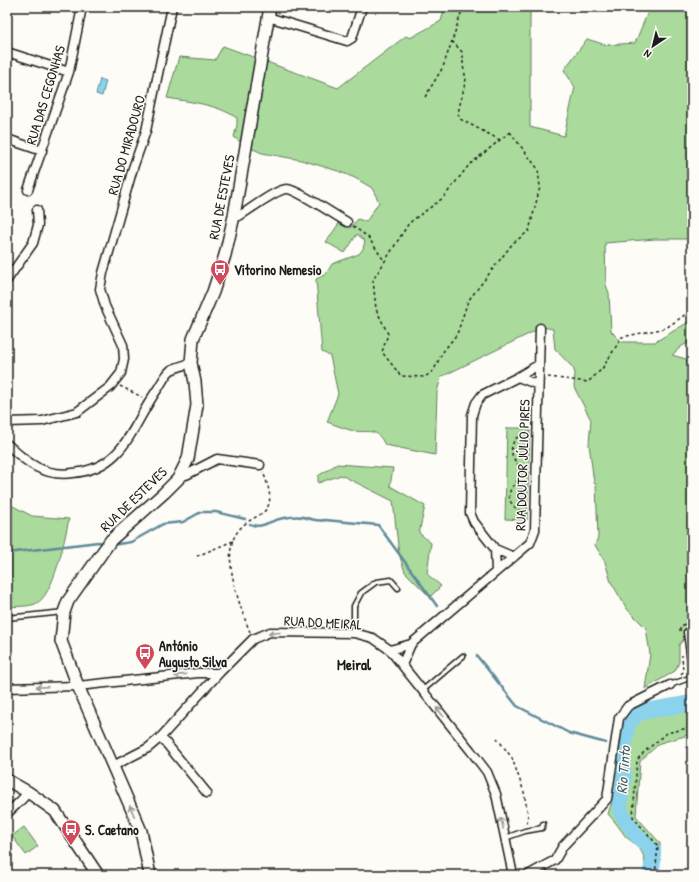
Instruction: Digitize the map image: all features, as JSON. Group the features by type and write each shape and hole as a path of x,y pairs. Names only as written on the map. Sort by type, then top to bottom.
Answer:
{"street":[{"name":"RUA DAS CEGONHAS","path":"28,190 69,72 82,7"},
{"name":"RUA DO MIRADOURO","path":"7,422 42,421 77,412 110,387 121,373 124,359 123,345 105,306 100,289 103,273 133,168 146,131 172,7"},
{"path":"269,12 347,41 352,38 362,7"},
{"name":"RUA DE ESTEVES","path":"150,875 141,831 78,686 61,641 64,612 68,601 111,540 178,479 188,458 197,405 191,362 193,339 213,292 225,255 234,216 269,12"},
{"path":"7,52 69,72"},
{"path":"7,139 42,150"},
{"path":"234,216 239,216 278,191 287,188 347,222"},
{"path":"7,280 33,243 38,226 37,210"},
{"name":"RUA DOUTOR JÚLIO PIRES","path":"390,650 411,644 530,543 535,530 540,328"},
{"path":"7,444 36,468 60,475 87,472 111,460 127,442 149,401 171,370 191,362"},
{"path":"514,557 495,549 474,522 470,513 472,415 476,403 482,395 538,365"},
{"path":"518,377 538,385"},
{"path":"181,472 186,475 218,459 260,465"},
{"path":"495,549 496,571"},
{"name":"RUA DO MEIRAL","path":"113,766 148,748 161,737 219,673 254,639 270,632 354,633 373,638 390,650 487,772 496,794 513,875"},
{"name":"RUA DOUTOR JÚLIO PIRES","path":"402,665 411,644"},
{"path":"7,688 78,686 198,673 219,673"},
{"path":"528,875 555,860 563,846 607,799 619,718 628,706 670,685"},
{"path":"161,737 207,793"},
{"path":"7,780 28,792 55,811 98,875"},
{"path":"8,811 22,802 28,792"}],"lane":[{"path":"354,633 354,606 361,593 376,582 390,580 398,588"},
{"path":"7,618 64,612"},
{"path":"670,685 692,677 686,632 692,628"},
{"path":"423,690 463,656"},
{"path":"505,838 526,831 542,828 543,824"}],"path":[{"path":"425,98 443,67 463,7"},
{"path":"452,41 463,53 463,66 466,79 458,113 460,119 500,140"},
{"path":"510,132 538,169 540,187 529,231 513,243 468,301 457,334 442,353 434,370 426,378 401,376 382,352 388,334 376,309 374,280 385,262 409,223 443,198 469,165 510,132"},
{"path":"347,222 368,237 385,262"},
{"path":"538,376 588,382 602,369 622,337 666,328 692,310"},
{"path":"118,385 144,398"},
{"path":"528,513 516,509 510,499 510,494 511,489 521,475 521,469 512,454 512,447 514,441 523,433 529,431"},
{"path":"254,639 245,619 230,561 233,541 238,531 245,523 263,513 269,505 270,498 265,476 260,465"},
{"path":"197,556 233,541"},
{"path":"680,635 680,629 692,619"},
{"path":"670,685 683,672 682,653"},
{"path":"655,875 658,846 633,817 637,760 644,752 667,733 692,727"},
{"path":"497,738 512,758 524,792 528,815 526,831"}],"green space":[{"path":"445,7 530,7 530,127 564,136 575,87 564,70 587,39 606,45 635,43 650,7 692,7 692,239 655,239 605,243 606,285 609,293 611,331 622,342 655,342 692,320 692,341 682,346 672,355 686,359 692,379 692,629 679,645 679,662 675,671 645,689 650,654 646,628 627,609 611,582 605,562 595,545 598,537 596,484 594,483 589,444 591,420 574,387 575,373 573,368 555,349 553,329 543,327 441,377 437,392 435,455 385,445 376,433 354,431 327,422 338,394 330,356 322,352 316,279 326,274 332,264 359,254 363,249 365,241 357,234 345,253 326,242 340,222 350,228 358,219 366,222 379,202 372,188 355,178 338,171 301,160 262,153 244,145 234,137 237,118 229,113 203,104 167,98 179,57 215,60 223,46 338,88 406,36 410,38 441,21"},
{"path":"507,428 530,428 527,520 505,519"},
{"path":"337,464 393,468 390,486 425,506 419,533 431,543 427,574 441,586 430,597 405,572 399,554 393,501 341,475 318,483 318,476"},
{"path":"7,503 32,516 69,519 58,566 53,579 42,599 32,605 7,607"},
{"path":"692,698 692,734 660,743 640,761 636,816 660,843 659,875 645,875 645,862 642,852 626,837 608,814 618,784 619,772 617,757 622,723 626,717 641,705"},
{"path":"24,827 38,846 26,855 12,836"}],"water":[{"path":"100,79 106,81 102,96 96,94"}],"waterway":[{"path":"112,545 131,542 163,524 183,522 201,512 216,512 245,519"},
{"path":"250,524 259,526 280,519 303,517 322,521 325,520 378,525 437,606"},
{"path":"7,553 98,542 103,543"},
{"path":"477,656 517,706 569,733 606,743"},
{"name":"Rio Tinto","path":"650,875 653,862 653,851 637,836 620,810 624,778 622,761 628,722 640,712 692,703"}],"place":[{"name":"Vitorino Nemesio","path":"220,286"},
{"name":"António Augusto Silva","path":"145,670"},
{"name":"S. Caetano","path":"71,846"}],"district":[{"name":"Meiral","path":"354,664"}]}
